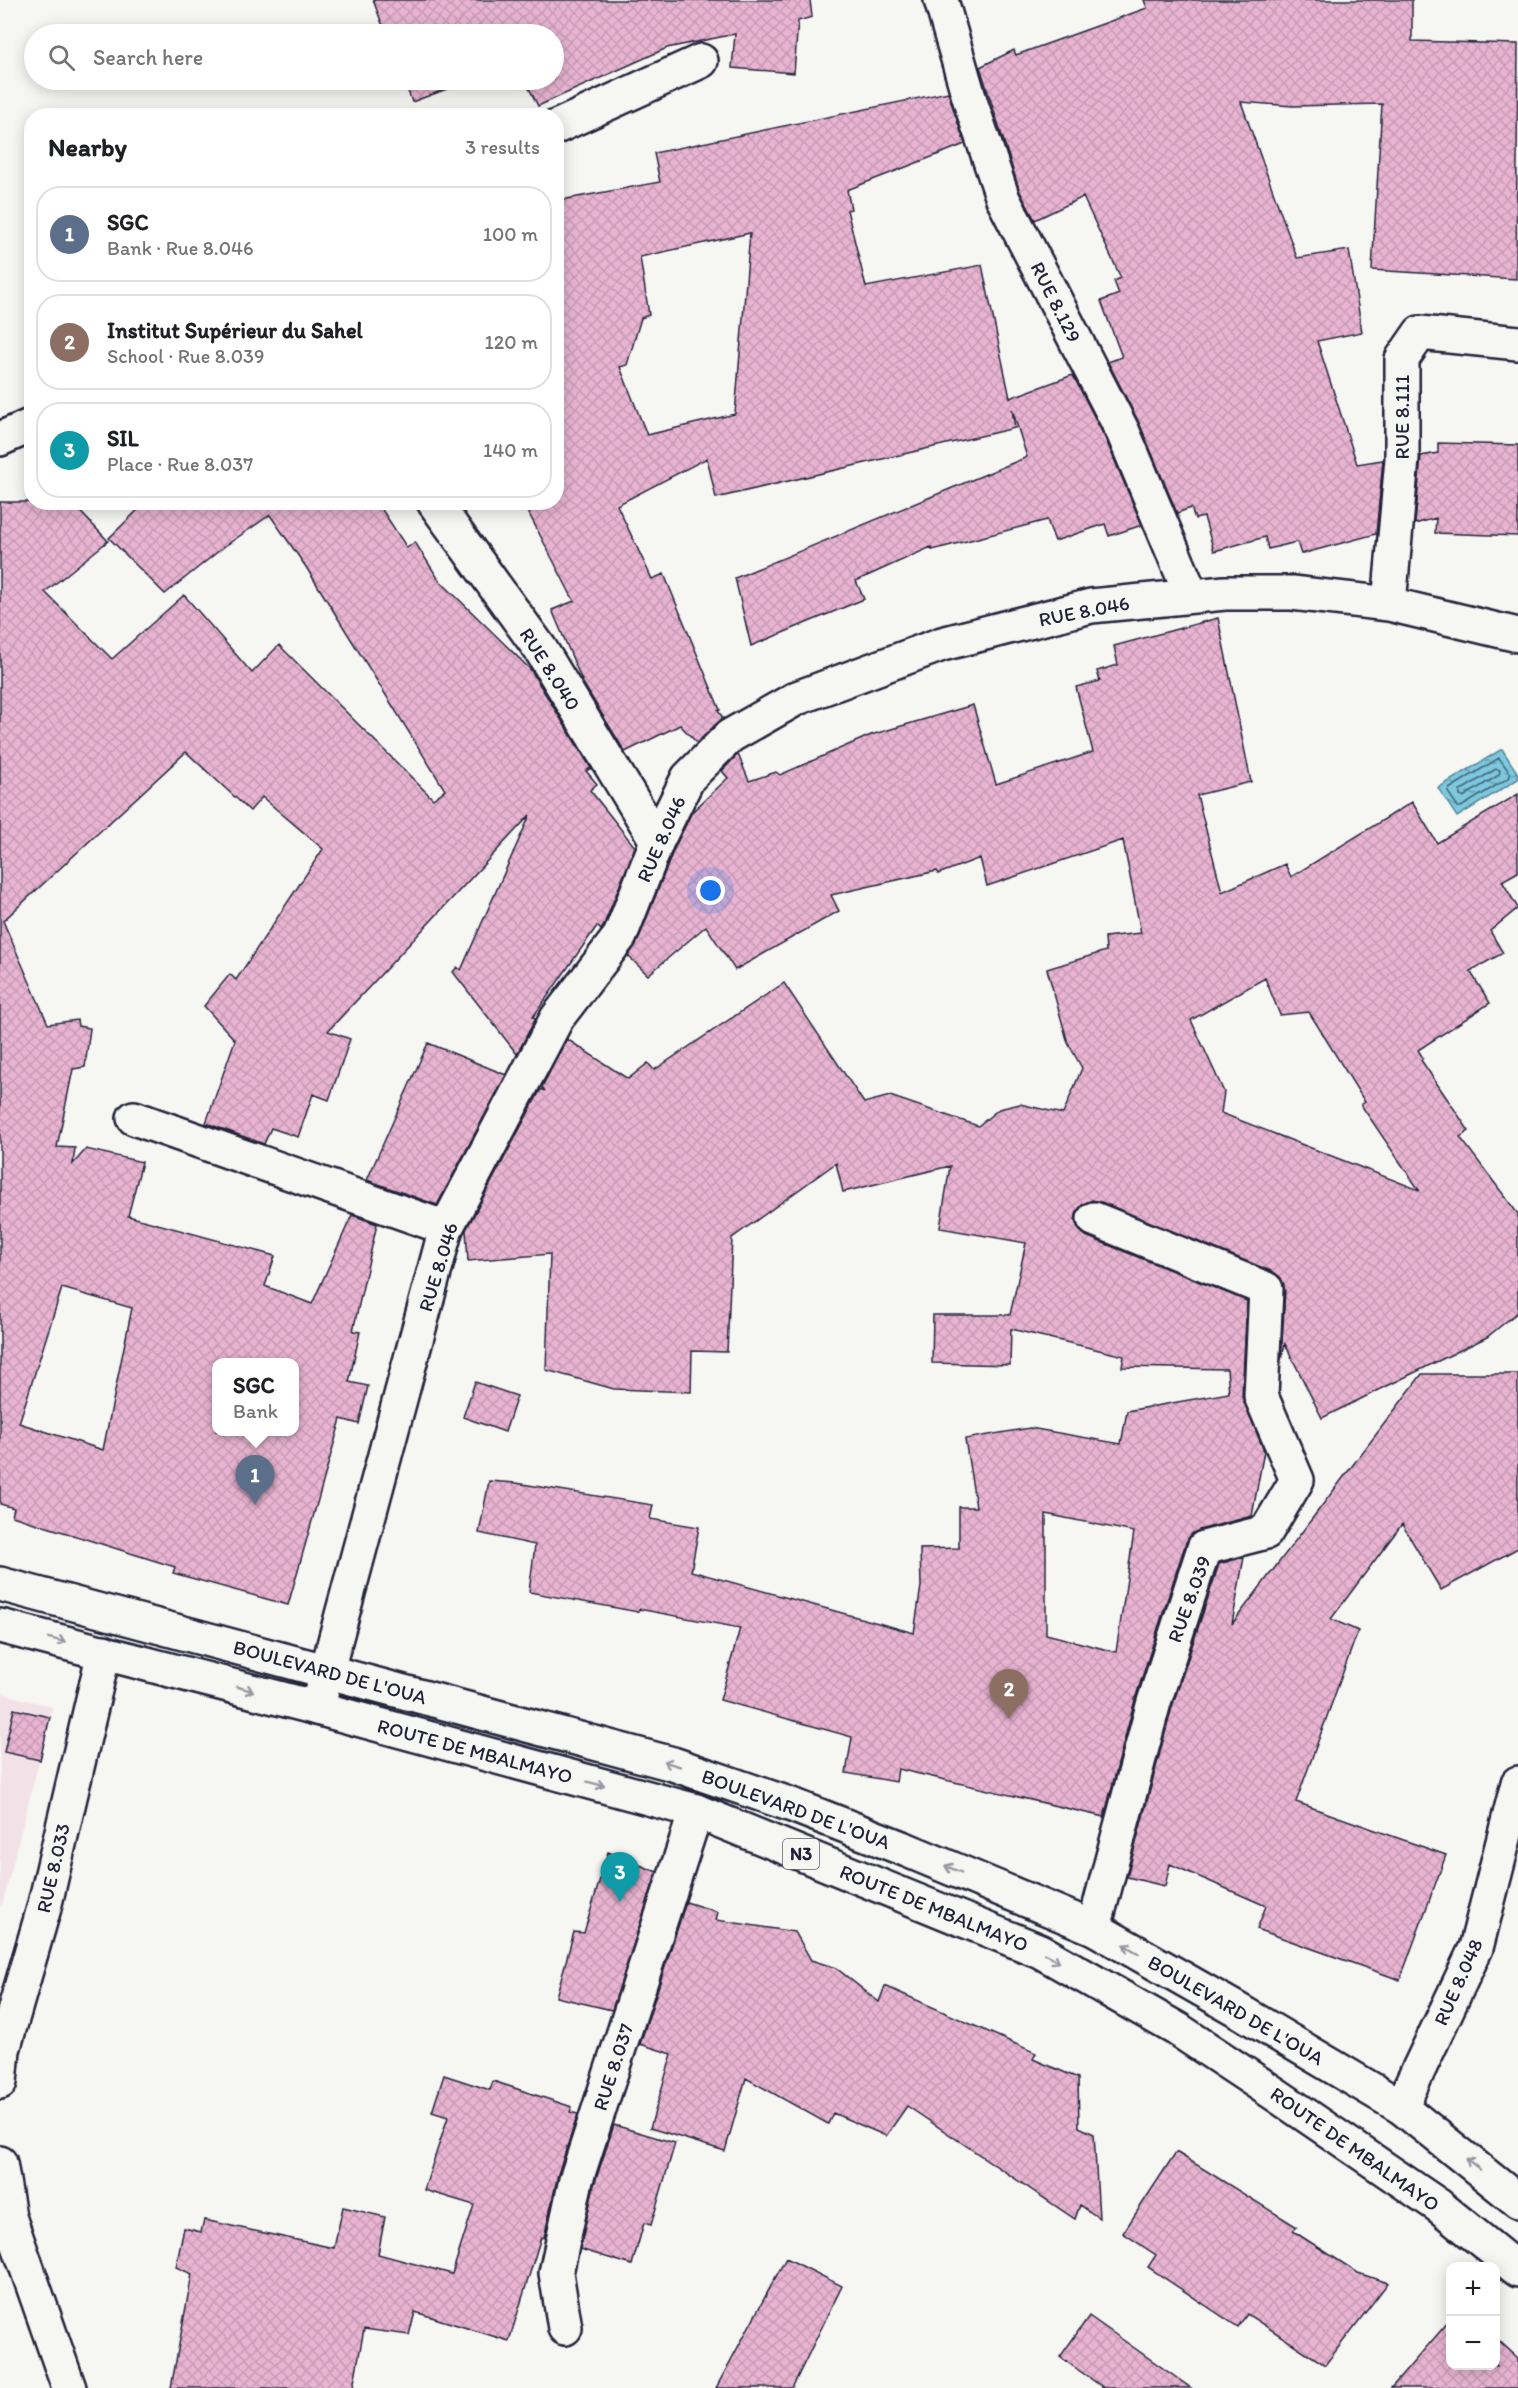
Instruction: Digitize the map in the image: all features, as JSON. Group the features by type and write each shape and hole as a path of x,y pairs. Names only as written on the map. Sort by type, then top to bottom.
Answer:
{"main road":[{"name":"RUE 8.129","path":"941,0 971,104 1004,199 1123,432 1191,595"},
{"path":"564,123 700,62"},
{"name":"RUE 8.111","path":"1389,604 1402,459 1402,359 1420,333 1518,343"},
{"path":"0,439 24,428"},
{"name":"RUE 8.040","path":"440,510 541,650 657,841"},
{"name":"RUE 8.046","path":"317,1708 446,1228 557,1018 620,936 657,841 688,778 730,736 797,698 942,644 1091,606 1191,595 1292,593 1389,604 1518,635"},
{"path":"134,1118 446,1228"},
{"name":"RUE 8.039","path":"1094,1220 1266,1289 1261,1396 1297,1480 1266,1532 1203,1548 1154,1702 1094,1928"},
{"name":"BOULEVARD DE L'OUA","path":"0,1584 684,1767 813,1813 1094,1928 1401,2106 1518,2201"},
{"name":"ROUTE DE MBALMAYO","path":"0,1626 696,1810 1040,1951 1177,2029 1275,2094 1439,2206 1518,2270"},
{"name":"RUE 8.033","path":"0,2082 3,2050 44,1908 104,1653"},
{"name":"RUE 8.048","path":"1401,2106 1476,1948 1518,1783"},
{"name":"RUE 8.037","path":"565,2328 556,2273 576,2180 696,1810"},
{"path":"0,2163 9,2217 69,2388"}],"shaded area":[{"path":"0,1693 53,1707 2,1906 0,1905"}],"water":[{"path":"1502,749 1518,774 1518,779 1457,817 1438,788"}],"building":[{"path":"373,0 810,0 812,17 798,21 794,73 732,68 735,34 667,48 538,106 530,90 564,90 564,24 382,24"},
{"path":"1144,0 1412,0 1412,41 1518,44 1516,279 1372,270 1382,104 1293,106 1241,102 1297,258 1349,250 1362,332 1317,341 1357,464 1383,460 1376,534 1301,554 1297,542 1268,549 1265,537 1214,551 1204,517 1195,519 1191,508 1177,513 1140,425 1108,362 1122,357 1101,301 1119,294 1114,281 1121,278 1083,197 1035,220 1020,192 980,67 1014,50 1016,55 1147,8"},
{"path":"408,90 444,90 412,102"},
{"path":"948,92 965,144 847,190 851,209 847,210 866,287 982,265 1010,398 1073,375 1106,440 1142,525 1109,536 1105,524 1055,541 1047,520 932,550 931,547 856,581 864,599 751,646 735,578 1027,457 1012,409 1015,428 716,498 707,458 617,505 652,579 664,574 720,710 718,711 723,718 697,743 680,725 625,752 583,683 552,610 574,601 527,510 564,510 564,200 660,182 654,153","holes":["750,233 735,414 647,435 620,367 627,365 641,318 649,315 640,257"]},
{"path":"1438,443 1518,445 1518,536 1435,533 1436,518 1415,524 1421,456 1438,453"},
{"path":"0,502 24,502 24,510 79,510 108,541 45,592 112,659 184,595 252,673 279,645 433,799 445,790 306,567 270,515 225,546 165,594 109,538 138,510 382,510 407,548 415,542 439,580 530,669 591,768 586,771 597,784 590,790 635,847 603,927 601,930 597,926 533,1017 536,1018 517,1054 453,972 457,967 461,970 530,815 328,1031 350,1039 329,1100 313,1094 298,1137 271,1128 264,1144 206,1123 235,1040 204,1006 230,974 236,980 323,849 262,797 250,811 186,752 3,921 48,1024 77,1020 78,1026 90,1028 85,1067 73,1069 57,1147 75,1148 73,1164 86,1149 142,1162 128,1216 275,1256 265,1286 312,1304 352,1215 377,1224 353,1331 360,1332 349,1382 368,1386 359,1424 341,1419 288,1605 173,1573 175,1567 12,1516 14,1508 0,1504","holes":["62,1288 132,1308 103,1450 19,1423"]},
{"path":"1218,618 1251,782 1197,795 1222,892 1285,864 1291,877 1412,802 1437,843 1518,794 1518,872 1502,881 1518,908 1490,931 1503,953 1470,971 1490,1003 1418,1050 1423,1058 1421,1060 1469,1131 1460,1137 1518,1214 1518,1312 1487,1337 1322,1418 1285,1344 1281,1360 1285,1290 1281,1278 1273,1272 1101,1202 1092,1200 1083,1204 1077,1211 1075,1221 1079,1230 1086,1236 1247,1301 1242,1396 1264,1451 1252,1516 1199,1530 1192,1534 1186,1542 1136,1696 1104,1817 898,1769 896,1782 846,1773 852,1737 720,1700 740,1628 529,1592 535,1545 479,1533 489,1481 516,1483 653,1505 650,1519 699,1527 691,1571 914,1633 921,1586 920,1549 959,1548 959,1507 976,1507 965,1439 1030,1428 1121,1444 1127,1411 1229,1393 1227,1369 1122,1367 1124,1356 1011,1329 1010,1365 932,1363 933,1315 1010,1315 1026,1243 940,1228 950,1166 843,1192 836,1163 732,1238 727,1352 692,1351 691,1392 614,1389 546,1370 550,1254 468,1261 466,1230 541,1089 545,1091 542,1087 567,1039 628,1079 648,1063 654,1070 784,983 864,1103 890,1096 978,1126 999,1109 1020,1104 1063,1114 1082,1068 1068,1043 1047,969 1106,951 1105,937 1141,933 1123,840 987,886 980,858 938,874 937,871 831,895 839,911 735,970 706,926 648,975 628,956 637,943 674,849 692,812 728,778 722,771 738,754 749,781 776,772 780,775 871,735 973,705 996,784 1093,752 1076,687 1100,681 1097,671 1118,665 1114,646","holes":["1265,978 1280,1015 1309,1012 1365,1102 1361,1105 1419,1190 1221,1113 1224,1092 1191,1020","1046,1514 1134,1532 1116,1652 1046,1634"]},
{"path":"428,1043 506,1075 437,1205 367,1180"},
{"path":"1422,1374 1518,1374 1518,1548 1441,1590 1402,1524 1331,1619 1358,1631 1296,1802 1446,1855 1400,1980 1257,1929 1266,1906 1170,1864 1165,1886 1127,1877 1172,1707 1219,1564 1244,1557 1232,1624"},
{"path":"475,1382 517,1396 505,1432 463,1417"},
{"path":"14,1709 50,1717 40,1760 4,1752"},
{"path":"608,1852 657,1872 612,2010 556,1997 574,1932 584,1933"},
{"path":"686,1902 718,1912 716,1920 795,1932 811,1960 836,1968 879,2002 885,1986 1036,2053 1033,2059 1078,2078 1079,2127 1094,2134 1099,2218 1080,2205 1075,2219 907,2106 886,2136 833,2113 828,2124 746,2078 725,2151 650,2128 672,2054 640,2044"},
{"path":"444,2075 490,2090 493,2081 572,2107 570,2112 578,2114 558,2174 544,2238 541,2237 509,2341 415,2312 409,2335 364,2329 353,2388 171,2388 192,2274 176,2267 184,2228 201,2232 204,2220 334,2248 343,2207 385,2217 378,2254 452,2274 474,2205 424,2190 448,2117 432,2112"},
{"path":"614,2125 675,2143 651,2225 644,2223 632,2265 580,2249 594,2185"},
{"path":"1176,2152 1297,2227 1293,2231 1358,2273 1388,2283 1325,2365 1247,2314 1238,2327 1148,2267 1156,2255 1123,2233"},
{"path":"786,2258 842,2286 792,2388 716,2388"},
{"path":"1089,2316 1191,2388 1104,2388 1060,2357"},
{"path":"1446,2325 1446,2370 1500,2370 1500,2342 1518,2358 1518,2388 1391,2388"}],"place":[{"name":"SGC","path":"255,1505"},
{"name":"Institut Supérieur du Sahel","path":"1009,1719"},
{"name":"SIL","path":"620,1902"}]}
